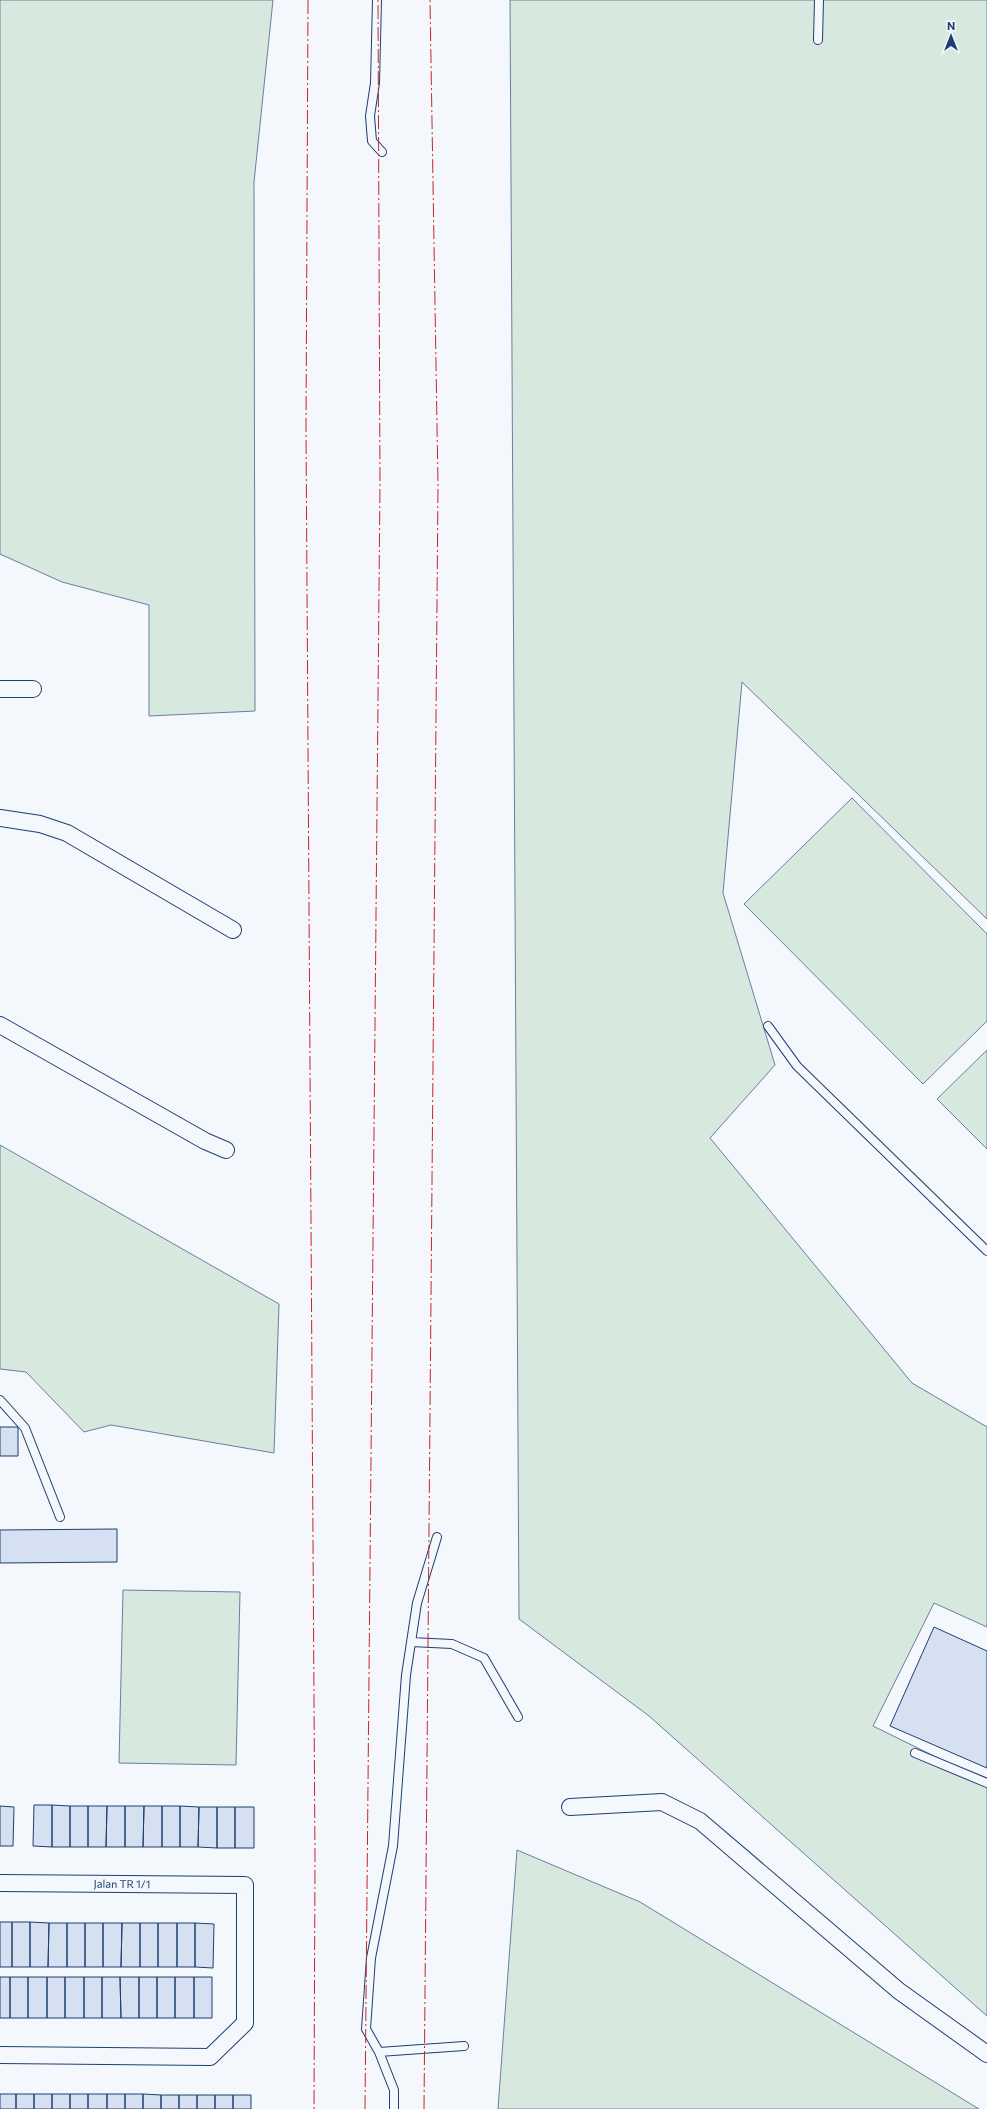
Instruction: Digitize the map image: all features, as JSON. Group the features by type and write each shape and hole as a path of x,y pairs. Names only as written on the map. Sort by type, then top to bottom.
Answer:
{"street":[{"path":"0,689 33,689"},
{"path":"0,818 40,824 67,833 233,930"},
{"path":"0,1025 205,1141 226,1150"},
{"path":"570,1807 662,1802 700,1821 898,1991 987,2054"},
{"name":"Jalan TR 1/1","path":"0,1883 245,1885 244,2023 210,2057 0,2055"}],"lane":[{"path":"377,0 375,82 370,116 372,141 382,152"},
{"path":"818,40 819,0"},
{"path":"768,1026 797,1066 987,1251"},
{"path":"0,1400 25,1428 60,1517"},
{"path":"394,2109 394,2090 379,2052 366,2029 371,1958 393,1846 406,1675 417,1603 438,1537"},
{"path":"411,1642 452,1644 484,1658 518,1717"},
{"path":"915,1753 987,1783"},
{"path":"379,2052 464,2046"}],"shaded area":[{"path":"0,0 273,0 254,182 255,711 149,716 149,605 62,582 0,554"},
{"path":"510,0 987,0 987,919 742,682 723,893 775,1065 710,1138 912,1383 987,1427 987,1627 934,1603 873,1726 987,1782 987,2016 649,1716 519,1619"},
{"path":"852,798 987,934 987,1021 923,1084 744,904"},
{"path":"987,1050 987,1149 937,1099"},
{"path":"0,1145 279,1304 274,1453 111,1425 84,1432 26,1372 0,1369"},
{"path":"123,1590 240,1592 236,1765 119,1763"},
{"path":"517,1850 640,1902 979,2109 498,2109"}],"building":[{"path":"0,1427 18,1427 18,1456 0,1456"},
{"path":"117,1529 117,1562 0,1563 0,1530"},
{"path":"934,1627 987,1651 987,1768 890,1726"},
{"path":"34,1805 52,1805 52,1847 33,1846"},
{"path":"52,1805 70,1806 70,1847 52,1847"},
{"path":"0,1806 14,1807 13,1846 0,1846"},
{"path":"70,1806 88,1806 88,1847 70,1847"},
{"path":"88,1806 107,1806 106,1847 88,1847"},
{"path":"107,1806 125,1806 125,1847 106,1847"},
{"path":"125,1806 144,1806 143,1847 125,1847"},
{"path":"144,1806 162,1806 162,1847 143,1847"},
{"path":"162,1806 180,1806 180,1847 162,1847"},
{"path":"180,1806 199,1807 198,1847 180,1847"},
{"path":"199,1807 217,1807 217,1848 198,1847"},
{"path":"217,1807 235,1807 235,1848 217,1848"},
{"path":"235,1807 254,1807 254,1848 235,1848"},
{"path":"0,1922 12,1922 12,1967 0,1967"},
{"path":"12,1922 30,1922 30,1967 12,1967"},
{"path":"30,1922 49,1923 48,1967 30,1967"},
{"path":"49,1923 67,1923 67,1967 48,1967"},
{"path":"67,1923 85,1923 85,1967 67,1967"},
{"path":"85,1923 103,1923 103,1967 85,1967"},
{"path":"103,1923 122,1923 121,1967 103,1967"},
{"path":"122,1923 140,1923 140,1967 121,1967"},
{"path":"140,1923 158,1923 158,1967 140,1967"},
{"path":"158,1923 177,1923 177,1967 158,1967"},
{"path":"177,1923 195,1923 195,1967 177,1967"},
{"path":"195,1923 214,1924 213,1968 195,1967"},
{"path":"0,1977 10,1977 10,2018 0,2018"},
{"path":"10,1977 28,1977 28,2018 10,2018"},
{"path":"28,1977 47,1977 47,2018 28,2018"},
{"path":"47,1977 65,1977 65,2018 47,2018"},
{"path":"65,1977 84,1977 84,2018 65,2018"},
{"path":"84,1977 102,1977 102,2018 84,2018"},
{"path":"102,1977 120,1977 121,2018 102,2018"},
{"path":"120,1977 139,1977 139,2018 121,2018"},
{"path":"139,1977 157,1977 157,2018 139,2018"},
{"path":"157,1977 175,1977 175,2018 157,2018"},
{"path":"175,1977 194,1977 194,2018 175,2018"},
{"path":"194,1977 212,1977 212,2018 194,2018"},
{"path":"0,2094 16,2094 16,2109 0,2109"},
{"path":"16,2094 34,2094 34,2109 16,2109"},
{"path":"34,2094 52,2094 52,2109 34,2109"},
{"path":"52,2094 70,2094 70,2109 52,2109"},
{"path":"70,2094 88,2094 88,2109 70,2109"},
{"path":"88,2094 107,2094 107,2109 88,2109"},
{"path":"107,2094 125,2094 125,2109 107,2109"},
{"path":"125,2094 143,2094 143,2109 125,2109"},
{"path":"143,2094 161,2095 161,2109 143,2109"},
{"path":"161,2095 179,2095 179,2109 161,2109"},
{"path":"179,2095 197,2095 197,2109 179,2109"},
{"path":"197,2095 215,2095 215,2109 197,2109"},
{"path":"215,2095 233,2095 233,2109 215,2109"},
{"path":"233,2095 251,2095 251,2109 233,2109"}],"power":[{"path":"308,0 306,428 315,1859 314,2109"},
{"path":"365,2109 380,483 378,0"},
{"path":"424,2109 438,486 430,0"}]}
